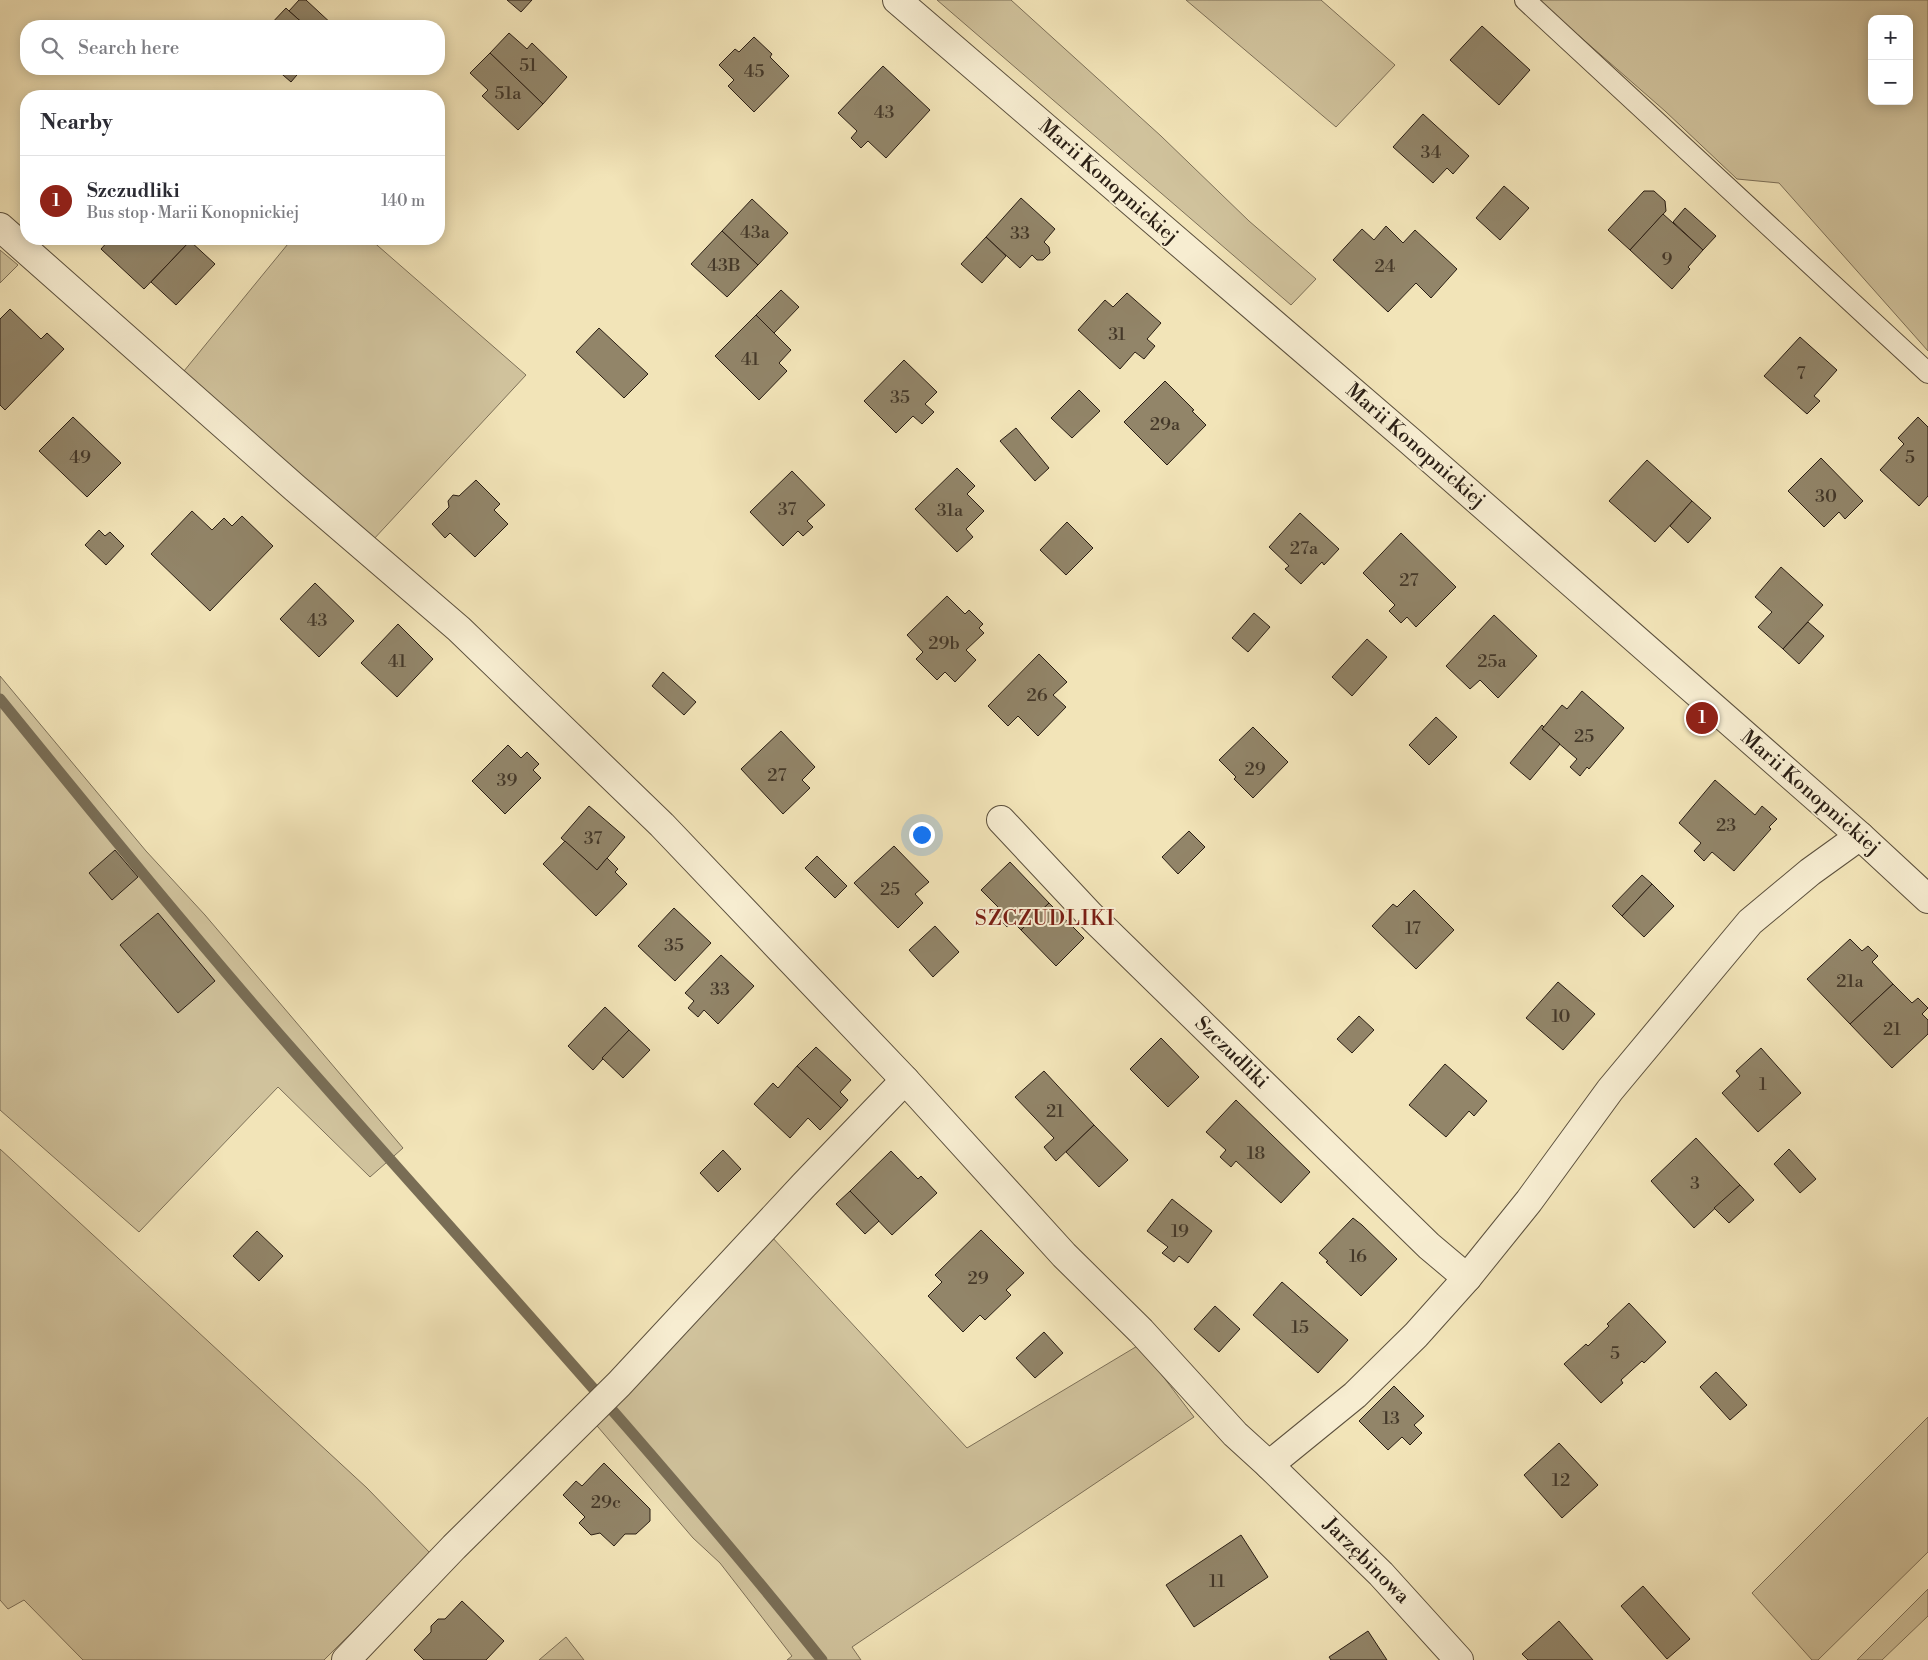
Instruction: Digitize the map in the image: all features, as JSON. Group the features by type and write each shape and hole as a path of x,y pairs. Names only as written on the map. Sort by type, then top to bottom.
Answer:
{"street":[{"name":"Marii Konopnickiej","path":"897,0 1410,441 1860,836 1928,899"},
{"name":"Jarzębinowa","path":"0,227 20,245"},
{"name":"Jarzębinowa","path":"20,245 302,494 459,629 662,825 905,1080 1064,1255 1140,1331 1235,1434 1381,1574 1458,1660"},
{"name":"Szczudliki","path":"1002,820 1090,915 1429,1246 1467,1278"},
{"path":"1269,1465 1355,1395 1416,1334 1467,1278 1529,1201 1610,1090 1750,922 1810,872 1860,836"},
{"path":"346,1660 454,1547 619,1384 797,1192 905,1080"}],"lane":[{"path":"1525,0 1928,373"}],"shaded area":[{"path":"937,0 1011,0 1161,136 1249,221 1316,279 1291,305"},
{"path":"1186,0 1321,0 1395,65 1336,127"},
{"path":"1538,0 1928,0 1928,351 1779,183 1737,179 1665,111"},
{"path":"287,245 377,245 526,375 373,540 184,371"},
{"path":"0,250 18,265 0,283"},
{"path":"0,676 146,851 205,915 403,1148 370,1177 278,1087 139,1232 0,1110"},
{"path":"0,1149 367,1488 431,1554 324,1660 83,1660 24,1600 8,1609 0,1600"},
{"path":"771,1236 967,1448 1139,1345 1194,1417 852,1647 861,1660 787,1660 792,1656 720,1563 693,1538 592,1420"},
{"path":"1928,1417 1928,1552 1818,1660 1812,1660 1752,1593"},
{"path":"1928,1589 1928,1616 1882,1660 1857,1660"},
{"path":"566,1637 584,1660 539,1660"}],"building":[{"path":"299,0 306,0 328,20 299,20 289,11"},
{"path":"507,0 532,0 521,12"},
{"path":"286,8 299,20 275,20"},
{"path":"1482,26 1530,70 1499,105 1450,60"},
{"path":"509,33 527,49 532,43 567,77 543,104 490,53"},
{"path":"754,37 772,54 770,57 789,76 754,112 728,86 734,80 719,65 735,49 739,52"},
{"path":"490,53 543,104 518,130 482,96 488,90 470,73"},
{"path":"883,66 930,110 886,158 868,141 861,148 851,138 857,131 838,113"},
{"path":"283,75 297,75 291,82"},
{"path":"1423,114 1469,156 1453,174 1447,168 1433,183 1393,147"},
{"path":"1504,186 1529,208 1500,240 1476,218"},
{"path":"1644,191 1654,191 1665,201 1666,211 1630,250 1608,230"},
{"path":"1021,198 1055,229 1044,242 1049,247 1050,253 1043,260 1037,260 1032,255 1020,268 986,237"},
{"path":"752,199 788,233 758,265 722,231"},
{"path":"1685,208 1716,236 1703,250 1673,222"},
{"path":"1663,214 1703,250 1688,267 1690,269 1672,289 1630,250"},
{"path":"1386,226 1403,243 1415,230 1457,269 1431,298 1416,283 1388,312 1333,260 1362,229 1374,240"},
{"path":"722,231 758,265 727,297 691,264"},
{"path":"986,237 1006,256 982,283 961,264"},
{"path":"105,245 186,245 144,289 101,249"},
{"path":"186,245 194,245 215,264 176,305 151,282"},
{"path":"781,290 799,307 774,333 756,315"},
{"path":"1127,293 1161,323 1147,339 1155,346 1144,359 1135,352 1120,369 1078,330 1105,300 1113,307"},
{"path":"10,309 41,339 47,333 64,349 5,410 0,405 0,319"},
{"path":"756,315 791,350 779,363 787,371 759,400 715,356"},
{"path":"599,328 648,374 624,398 576,352"},
{"path":"1800,337 1837,370 1814,396 1820,401 1807,414 1764,376"},
{"path":"904,360 937,392 925,404 934,412 922,424 913,416 896,433 864,401"},
{"path":"1165,381 1206,425 1167,465 1124,422"},
{"path":"1079,390 1100,411 1072,438 1051,418"},
{"path":"73,417 121,463 87,497 39,451"},
{"path":"1918,417 1928,427 1928,496 1919,506 1880,470 1904,444 1898,438"},
{"path":"1016,428 1049,468 1035,481 1000,441"},
{"path":"1821,458 1863,501 1845,519 1839,512 1824,527 1788,491"},
{"path":"1647,460 1692,501 1655,542 1609,501"},
{"path":"957,468 975,486 967,494 984,511 966,529 973,537 957,552 915,509"},
{"path":"792,471 825,505 807,521 813,527 803,536 798,531 783,546 750,512"},
{"path":"476,480 500,504 494,510 508,524 475,557 450,533 445,538 432,524 449,507 448,501 453,495 459,496"},
{"path":"1692,501 1711,518 1688,543 1670,526"},
{"path":"192,511 212,530 224,518 232,526 242,516 273,546 210,611 151,554"},
{"path":"1300,513 1339,549 1324,565 1322,562 1301,584 1285,569 1289,566 1269,547"},
{"path":"1067,522 1093,548 1066,575 1040,550"},
{"path":"99,530 105,536 110,532 124,546 106,565 85,545"},
{"path":"1401,533 1456,587 1416,627 1407,617 1401,623 1389,611 1395,605 1363,573"},
{"path":"1781,567 1823,605 1783,649 1758,627 1772,612 1755,597"},
{"path":"315,583 354,621 319,657 280,619"},
{"path":"947,596 965,614 969,610 983,624 979,628 984,633 966,650 976,660 955,682 945,672 937,680 916,659 923,652 907,635"},
{"path":"1254,613 1270,627 1248,652 1232,638"},
{"path":"1494,615 1537,656 1498,698 1480,680 1470,689 1446,666"},
{"path":"1808,622 1824,636 1799,664 1783,649"},
{"path":"398,624 433,659 397,697 361,663"},
{"path":"1367,639 1387,657 1352,696 1332,677"},
{"path":"1039,654 1067,682 1053,695 1066,707 1038,736 1018,716 1008,726 988,706"},
{"path":"663,672 696,702 684,715 652,686"},
{"path":"1582,691 1624,728 1589,769 1587,767 1580,776 1570,767 1577,759 1542,729 1562,705 1567,709"},
{"path":"1436,717 1457,737 1429,765 1409,745"},
{"path":"1542,725 1544,727 1542,729 1560,744 1530,780 1510,763"},
{"path":"1253,727 1288,762 1253,798 1219,760"},
{"path":"781,731 815,767 802,780 810,788 783,814 741,769"},
{"path":"508,745 521,758 527,752 539,764 533,770 541,778 505,814 472,781"},
{"path":"1715,780 1755,815 1762,806 1777,819 1769,827 1771,829 1734,871 1712,852 1704,861 1694,851 1701,843 1679,823"},
{"path":"589,806 625,837 597,870 561,838"},
{"path":"1189,831 1205,847 1178,874 1162,857"},
{"path":"565,841 597,870 607,858 618,869 615,872 627,884 596,916 543,864"},
{"path":"894,846 929,882 915,894 923,903 898,928 854,883"},
{"path":"115,850 138,877 112,900 89,873"},
{"path":"817,856 847,886 835,898 805,868"},
{"path":"1010,862 1049,903 1021,930 1013,922 1007,927 992,912 998,907 981,890"},
{"path":"1642,875 1652,884 1622,916 1612,906"},
{"path":"1652,884 1674,906 1644,937 1622,916"},
{"path":"1414,890 1454,930 1416,969 1372,926 1393,904 1397,907"},
{"path":"1049,903 1084,938 1056,966 1021,930"},
{"path":"674,908 711,943 675,981 638,946"},
{"path":"158,913 215,981 178,1013 120,945"},
{"path":"935,926 959,952 933,977 909,950"},
{"path":"1850,939 1862,951 1868,946 1878,956 1872,962 1893,984 1850,1024 1807,979"},
{"path":"721,955 754,986 718,1024 704,1010 698,1017 688,1008 694,1001 685,993"},
{"path":"1558,982 1595,1014 1563,1050 1526,1018"},
{"path":"1893,984 1912,1003 1918,998 1928,1008 1922,1014 1928,1020 1928,1034 1892,1068 1850,1024"},
{"path":"605,1007 629,1030 593,1070 568,1046"},
{"path":"1359,1016 1374,1030 1352,1053 1337,1039"},
{"path":"629,1030 650,1050 623,1078 602,1058"},
{"path":"1161,1038 1199,1077 1168,1107 1130,1069"},
{"path":"816,1047 851,1080 840,1092 848,1100 841,1108 797,1066"},
{"path":"1761,1048 1801,1093 1758,1132 1722,1093 1740,1076 1736,1071"},
{"path":"1445,1064 1487,1101 1474,1116 1469,1111 1446,1137 1409,1105"},
{"path":"797,1066 841,1108 820,1130 808,1118 790,1138 754,1104 773,1083 778,1088"},
{"path":"1044,1071 1094,1125 1056,1161 1044,1147 1054,1138 1015,1097"},
{"path":"1236,1100 1310,1172 1281,1203 1236,1161 1231,1167 1220,1157 1226,1150 1206,1132"},
{"path":"1094,1125 1128,1160 1099,1187 1066,1152"},
{"path":"1696,1138 1740,1185 1694,1228 1651,1181"},
{"path":"1789,1149 1816,1179 1800,1193 1774,1164"},
{"path":"723,1150 741,1169 718,1192 700,1173"},
{"path":"891,1151 918,1179 921,1176 937,1193 892,1235 850,1191"},
{"path":"1740,1185 1754,1200 1729,1223 1714,1208"},
{"path":"850,1191 879,1221 865,1234 836,1204"},
{"path":"1172,1199 1212,1231 1188,1263 1179,1256 1174,1262 1162,1253 1168,1247 1147,1231"},
{"path":"1353,1218 1397,1259 1361,1296 1319,1253"},
{"path":"981,1230 1024,1273 1006,1290 1011,1295 985,1320 980,1315 963,1332 928,1296 942,1282 935,1275"},
{"path":"257,1231 283,1256 259,1281 233,1256"},
{"path":"1282,1282 1348,1340 1318,1373 1253,1315"},
{"path":"1629,1303 1666,1342 1644,1363 1642,1361 1621,1380 1623,1383 1601,1403 1564,1364 1586,1344 1588,1346"},
{"path":"1215,1306 1240,1329 1219,1352 1194,1329"},
{"path":"1044,1332 1063,1353 1035,1378 1016,1358"},
{"path":"1716,1372 1747,1405 1730,1420 1700,1387"},
{"path":"1394,1386 1424,1416 1414,1425 1422,1433 1410,1445 1402,1437 1388,1450 1359,1421"},
{"path":"1559,1443 1598,1485 1562,1518 1524,1475"},
{"path":"604,1463 650,1509 650,1521 636,1534 625,1534 614,1546 600,1533 591,1535 579,1523 585,1517 563,1495 576,1481 582,1486"},
{"path":"1241,1535 1268,1577 1194,1627 1166,1585"},
{"path":"1643,1586 1690,1639 1667,1659 1621,1606"},
{"path":"462,1601 504,1641 486,1660 424,1660 414,1650 431,1632 431,1626 438,1619 445,1619"},
{"path":"1559,1621 1593,1660 1528,1660 1522,1654"},
{"path":"1368,1631 1387,1660 1331,1660 1329,1657"}],"waterway":[{"path":"0,699 219,964 694,1504 822,1660"}],"place":[{"name":"Szczudliki","path":"1702,718"}],"district":[{"name":"SZCZUDLIKI","path":"1045,919"}]}
